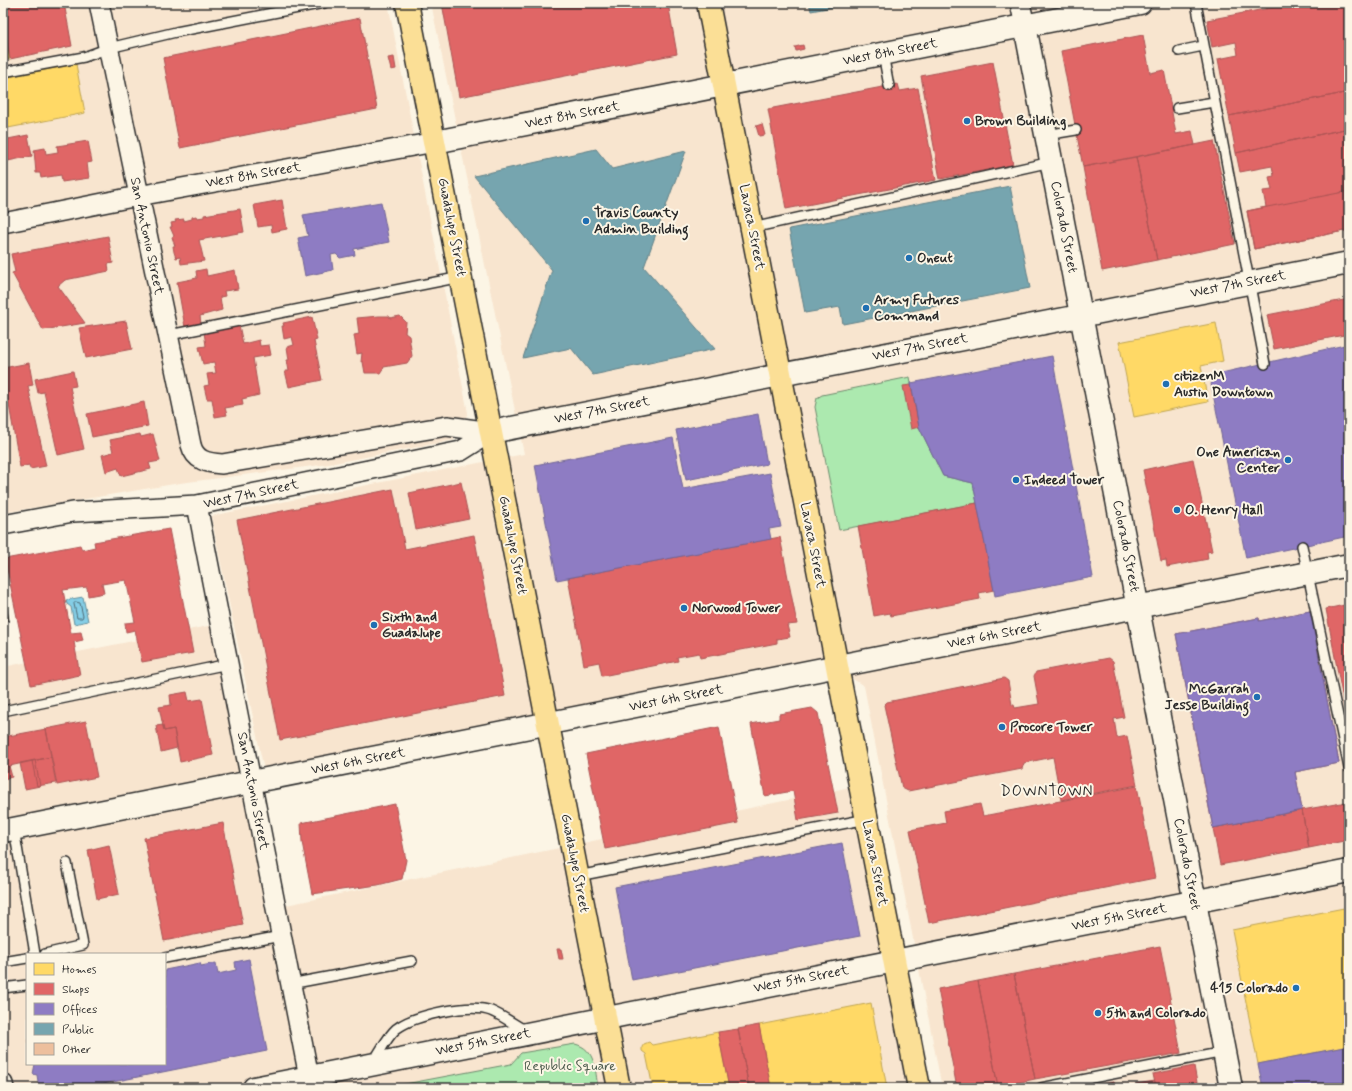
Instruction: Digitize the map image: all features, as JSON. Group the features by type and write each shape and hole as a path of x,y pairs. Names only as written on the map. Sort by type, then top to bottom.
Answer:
{"main road":[{"name":"Guadalupe Street","path":"408,3 619,1088"},
{"name":"Lavaca Street","path":"708,3 919,1088"},
{"name":"West 8th Street","path":"435,142 1140,3"},
{"name":"Colorado Street","path":"1025,26 1231,1088"},
{"name":"West 7th Street","path":"491,432 1349,262"},
{"name":"West 6th Street","path":"8,830 1349,565"},
{"name":"West 5th Street","path":"254,1088 1349,871"}],"street":[{"name":"San Antonio Street","path":"98,3 109,48 138,196 169,335 192,450 198,458 206,462"},
{"name":"Colorado Street","path":"1020,3 1025,26"},
{"name":"West 8th Street","path":"3,223 138,196 435,142"},
{"name":"West 7th Street","path":"206,462 222,464 447,426 491,432"},
{"name":"West 7th Street","path":"3,525 73,512 198,505 460,451 491,432"},
{"name":"San Antonio Street","path":"198,505 308,1077"},
{"path":"3,1084 4,1088"}],"lane":[{"path":"3,72 84,57 109,48 176,32 324,3"},
{"path":"1196,3 1248,283 1265,364"},
{"path":"1179,51 1204,46"},
{"path":"883,54 889,86"},
{"path":"1177,108 1214,102"},
{"path":"1046,135 1076,130"},
{"path":"752,228 1051,162"},
{"path":"169,335 461,277"},
{"path":"1302,546 1349,768"},
{"path":"3,711 228,664"},
{"path":"578,876 867,819"},
{"path":"8,830 35,953"},
{"path":"49,953 83,945 67,863"},
{"path":"166,958 281,936"},
{"path":"3,962 26,958"},
{"path":"290,984 412,961"},
{"path":"3,988 26,986"},
{"path":"371,1064 394,1031 417,1018 468,1008 491,1011 529,1033"},
{"path":"1041,1088 1224,1052"}],"shaded area":[{"path":"3,3 388,3 468,413 454,440 329,464 180,483 3,513"},
{"path":"431,3 1349,3 1349,1088 942,1088 864,686 821,659 264,770 211,516 524,454"},
{"path":"213,625 272,908 865,784 924,1088 3,1088 3,667"}],"green space":[{"path":"910,377 919,427 943,476 973,483 977,503 839,530 815,407 817,398 822,395"},
{"name":"Republic Square","path":"575,1044 587,1050 591,1055 595,1067 598,1088 384,1088 511,1064 521,1053"}],"water":[{"path":"83,597 88,621 74,624 71,607 67,604 66,600"}],"building: Homes":[{"path":"3,22 10,59 3,60"},
{"path":"76,64 85,113 3,129 3,78"},
{"name":"citizenM Austin Downtown","path":"1216,323 1223,361 1201,366 1208,402 1134,417 1119,342"},
{"name":"415 Colorado","path":"1349,907 1349,1046 1258,1064 1232,930"},
{"path":"871,1003 887,1088 771,1088 759,1025"},
{"path":"718,1032 729,1088 653,1088 646,1054 642,1051 644,1044 649,1042 652,1045"}],"building: Shops":[{"path":"3,3 64,3 72,46 10,59 3,22"},
{"path":"442,3 668,3 677,54 459,97"},
{"path":"1296,3 1345,3 1349,26 1349,92 1229,116 1218,59 1238,55 1236,42 1212,47 1207,20"},
{"path":"360,18 377,109 180,148 163,58"},
{"path":"1143,35 1150,73 1164,70 1176,134 1192,131 1195,145 1083,167 1061,51"},
{"path":"803,45 804,49 796,51 795,47"},
{"path":"394,57 396,69 391,70 388,58"},
{"name":"Brown Building","path":"993,62 1013,165 940,179 921,76"},
{"path":"898,84 900,91 918,88 936,180 786,209 768,109"},
{"path":"1349,92 1349,128 1236,153 1229,116"},
{"path":"762,124 765,135 759,136 756,126"},
{"path":"1349,128 1349,230 1254,249 1247,211 1266,207 1263,191 1272,190 1269,177 1274,176 1272,166 1240,172 1236,153"},
{"path":"28,135 32,156 3,162 3,140"},
{"path":"88,141 92,162 87,163 89,178 62,182 61,175 41,178 40,173 36,173 34,150 45,148 46,154 58,152 57,146"},
{"path":"1214,141 1235,244 1157,260 1136,157"},
{"path":"1136,157 1157,260 1102,271 1083,167"},
{"path":"1349,191 1349,230 1254,249 1247,211"},
{"path":"282,200 287,229 272,232 271,225 258,227 254,205"},
{"path":"240,209 244,232 199,240 204,261 181,264 180,257 176,258 174,252 173,246 175,246 172,237 174,236 170,227 172,227 171,223 176,222 175,220 184,219 184,221 192,219 192,217 196,216 197,218 204,217 204,215"},
{"path":"108,236 113,263 108,264 109,271 65,280 58,286 85,323 43,330 12,273 15,272 11,254"},
{"path":"206,269 207,276 235,270 238,289 224,291 225,296 220,297 222,310 200,316 201,324 185,327 177,282 197,278 196,271"},
{"path":"1349,299 1349,334 1274,349 1267,315"},
{"path":"389,316 390,318 400,316 406,322 405,333 409,336 412,356 407,363 384,367 380,373 365,373 363,362 361,362 362,353 357,354 354,335 359,334 357,318"},
{"path":"312,317 317,340 314,341 322,380 289,387 285,371 289,371 287,347 294,345 292,337 284,339 282,326 284,326 283,323"},
{"path":"126,321 132,349 86,358 79,328"},
{"path":"239,325 243,344 259,340 260,346 269,345 271,355 253,358 259,395 242,399 243,405 225,408 227,415 215,417 212,399 207,399 204,386 209,385 207,374 216,373 214,362 203,364 199,347 206,346 204,332"},
{"path":"29,363 33,385 28,386 46,466 30,469 29,465 20,467 3,371 3,368"},
{"path":"73,371 76,386 70,387 84,449 58,455 44,392 38,393 35,379"},
{"path":"911,385 919,427 911,429 903,386"},
{"path":"144,402 148,426 92,437 87,414"},
{"path":"140,434 141,437 153,434 160,461 149,463 151,469 121,476 118,468 106,472 102,455 113,452 110,440"},
{"name":"O. Henry Hall","path":"1193,459 1212,551 1207,552 1208,559 1167,567 1166,560 1161,561 1143,470"},
{"path":"461,482 469,519 416,530 409,493"},
{"name":"Sixth and Guadalupe","path":"393,489 405,549 474,535 505,696 280,740 237,520"},
{"path":"977,503 994,590 979,593 980,599 891,616 890,613 874,616 858,526"},
{"path":"169,529 193,653 142,662 135,630 126,632 125,623 135,622 126,580 102,584 104,593 88,596 87,587 63,590 71,633 81,632 83,640 74,642 80,675 31,685 5,559 80,545 82,550 95,547 94,542"},
{"name":"Norwood Tower","path":"780,537 797,624 787,625 790,637 777,639 777,643 700,658 699,653 677,657 678,661 602,676 599,662 584,665 568,578"},
{"path":"1349,604 1349,732 1326,609"},
{"path":"1310,611 1339,763 1295,772 1302,810 1213,828 1201,766 1258,755 1256,744 1282,739 1259,621"},
{"path":"1259,618 1282,739 1256,744 1258,755 1201,766 1176,634"},
{"name":"Procore Tower","path":"1109,658 1113,661 1124,717 1114,719 1117,738 1127,736 1137,785 1061,800 1053,757 1024,763 1022,769 908,791 902,788 884,705 887,702 1004,678 1008,681 1012,705 1014,705 1015,708 1039,704 1034,676 1036,672"},
{"path":"187,692 189,701 202,699 213,755 180,762 174,729 164,731 159,707 171,705 170,695"},
{"path":"812,708 818,713 838,813 798,820 793,791 765,796 751,724 779,719 779,714"},
{"path":"86,721 97,777 57,785 46,729"},
{"path":"163,725 164,731 174,729 177,748 161,752 156,726"},
{"path":"719,727 738,823 605,849 586,754"},
{"path":"46,729 51,757 5,767 3,737"},
{"path":"3,755 5,767 9,766 12,777 3,779"},
{"path":"51,757 56,783 37,786 32,761"},
{"path":"35,760 40,786 25,789 20,763"},
{"path":"1137,786 1155,878 929,923 910,830 946,823 944,811 980,804 983,816"},
{"path":"1347,802 1349,814 1349,840 1309,848 1302,810"},
{"path":"395,804 406,860 402,879 378,885 312,894 302,842 301,823"},
{"path":"1302,810 1309,848 1220,865 1213,828"},
{"path":"223,823 243,925 164,941 144,838"},
{"path":"109,845 119,894 97,899 88,850"},
{"name":"5th and Colorado","path":"1160,946 1181,1053 1035,1079 1014,974"},
{"path":"557,949 561,949 563,959 559,959"},
{"path":"1014,974 1035,1079 998,1087 978,981"},
{"path":"978,981 998,1087 957,1088 938,989"},
{"path":"759,1025 771,1088 749,1088 738,1029"},
{"path":"738,1029 749,1088 729,1088 718,1032"},
{"path":"1194,1066 1198,1088 1156,1088 1153,1074"},
{"path":"1155,1081 1156,1088 1137,1088 1136,1084"},
{"path":"1114,1082 1115,1088 1095,1088 1094,1086"}],"building: Offices":[{"path":"381,202 389,242 354,249 355,255 340,258 336,254 331,255 333,270 305,276 298,238 308,236 303,215"},
{"name":"One American Center","path":"1349,344 1349,536 1246,558 1211,384 1217,374"},
{"name":"Indeed Tower","path":"1052,356 1093,577 995,596 973,483 943,476 919,427 911,383"},
{"path":"758,414 767,464 686,480 676,430"},
{"path":"673,438 683,489 770,473 781,527 769,529 771,539 557,580 535,465"},
{"name":"McGarrah Jesse Building","path":"1310,611 1339,763 1295,772 1302,810 1213,828 1176,634 1259,618 1259,621"},
{"path":"842,843 860,936 632,980 615,887"},
{"path":"249,959 267,1051 83,1088 39,1088 37,1075 33,1074 35,1065 166,1065 166,970 200,963 201,966 216,963 218,974 236,970 235,962"},
{"path":"1349,1046 1349,1088 1263,1088 1258,1064"}],"building: Public":[{"path":"809,3 855,3 811,11"},
{"name":"Travis County Admin Building","path":"596,149 612,169 686,151 644,267 715,349 593,375 571,348 523,358 552,270 474,176"},
{"name":"Oneut","path":"1010,186 1030,288 843,324 840,307 805,313 789,229"}],"building: Other":[{"path":"3,589 9,620 3,621"}],"place":[{"name":"Brown Building","path":"967,121"},
{"name":"Travis County Admin Building","path":"586,221"},
{"name":"Oneut","path":"909,258"},
{"name":"Army Futures Command","path":"866,308"},
{"name":"citizenM Austin Downtown","path":"1166,384"},
{"name":"One American Center","path":"1288,460"},
{"name":"Indeed Tower","path":"1016,480"},
{"name":"O. Henry Hall","path":"1177,510"},
{"name":"Norwood Tower","path":"684,608"},
{"name":"Sixth and Guadalupe","path":"374,625"},
{"name":"McGarrah Jesse Building","path":"1257,697"},
{"name":"Procore Tower","path":"1002,727"},
{"name":"415 Colorado","path":"1296,988"},
{"name":"5th and Colorado","path":"1098,1013"}],"district":[{"name":"DOWNTOWN","path":"1047,792"}]}
